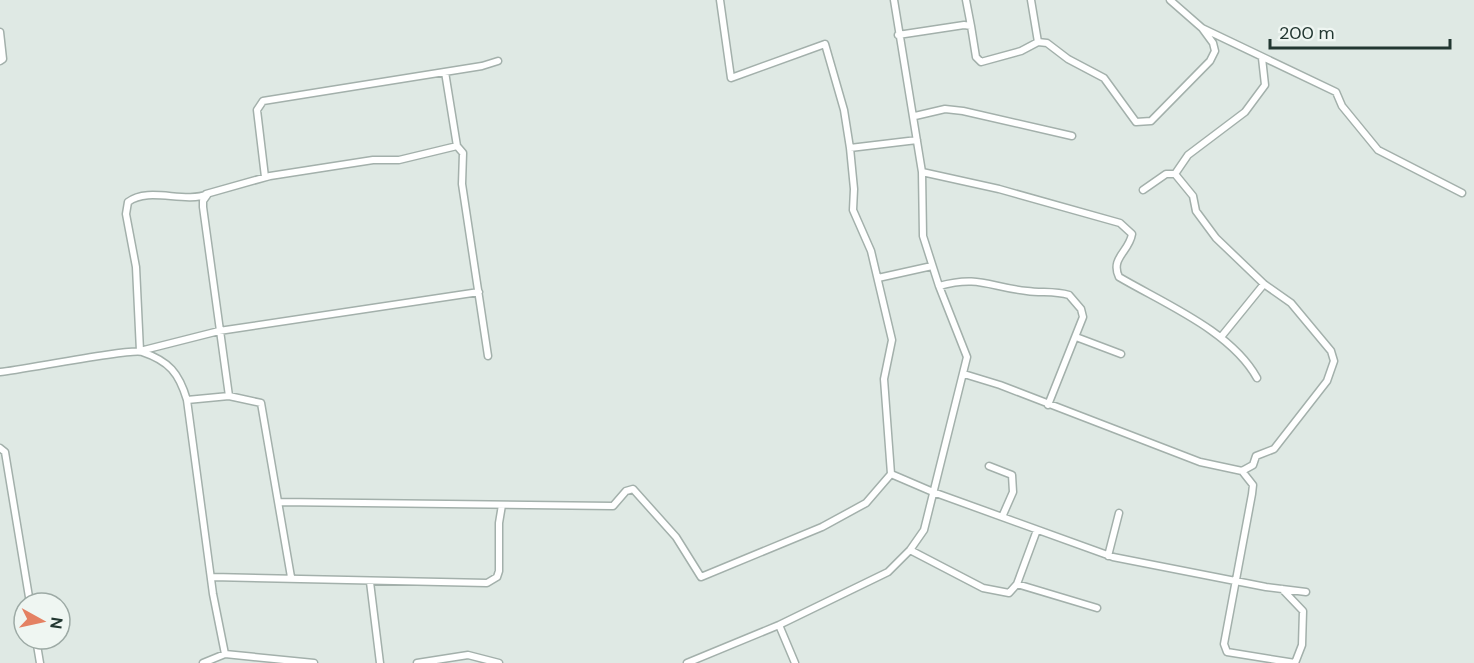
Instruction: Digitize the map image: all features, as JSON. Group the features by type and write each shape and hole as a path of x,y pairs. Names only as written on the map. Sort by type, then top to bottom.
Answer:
{"street":[{"path":"279,502 613,506 627,491 633,489 676,537 700,578 822,527 866,503 891,474 884,379 892,340 871,251 853,210 854,189 844,110 825,44 731,78 720,0"},
{"path":"687,663 779,625 888,572 910,550 924,531 967,357 939,286 923,236 922,172 915,116 898,35 894,0"},
{"path":"966,0 976,57 981,62 1021,51 1038,42 1047,43 1068,59 1104,78 1136,122 1151,121 1210,61 1215,51 1214,43 1202,28 1170,0"},
{"path":"1031,0 1038,42"},
{"path":"898,35 971,26"},
{"path":"1202,28 1336,92 1342,106 1378,150 1462,193"},
{"path":"0,32 3,59 0,61"},
{"path":"1175,174 1188,155 1245,112 1252,103 1265,85 1262,58"},
{"path":"265,177 257,110 263,101 445,72 498,61"},
{"path":"445,72 457,146 463,153 462,184 488,356"},
{"path":"915,116 945,109 963,111 1072,136"},
{"path":"850,148 917,140"},
{"path":"140,351 136,267 126,214 128,202 138,196 193,199 265,177 373,160 399,160 457,146"},
{"path":"922,172 999,189 1120,224 1132,234 1130,244 1116,262 1115,269 1119,278 1221,337 1249,363 1257,378"},
{"path":"1143,190 1166,174 1175,174"},
{"path":"1175,174 1193,196 1196,211 1216,238 1264,284 1291,303 1318,333 1331,351 1334,361 1327,381 1274,449 1256,456 1253,465 1242,471"},
{"path":"208,194 202,201 229,396"},
{"path":"878,278 932,266"},
{"path":"939,286 960,280 977,280 1028,291 1069,295 1081,309 1083,317 1048,405"},
{"path":"1221,337 1264,284"},
{"path":"0,372 140,351 219,331 479,292"},
{"path":"1076,337 1120,354"},
{"path":"140,351 174,369 182,381 187,400 225,654"},
{"path":"964,374 980,378 1200,462 1242,471 1253,485 1224,644 1227,652 1295,663 1302,645 1303,610 1282,589"},
{"path":"187,400 229,396 261,403 291,577"},
{"path":"0,447 5,452 28,591"},
{"path":"989,466 1012,475 1012,492 1002,517"},
{"path":"891,474 933,492 1108,556 1237,582 1306,592"},
{"path":"212,577 487,583 494,579 499,571 499,523 502,505"},
{"path":"1108,556 1119,513"},
{"path":"910,550 983,588 1009,593 1017,584 1037,530"},
{"path":"370,582 380,663"},
{"path":"1017,584 1097,608"},
{"path":"779,625 795,663"},
{"path":"203,663 225,654 314,663"},
{"path":"417,663 468,655 499,663"}]}
